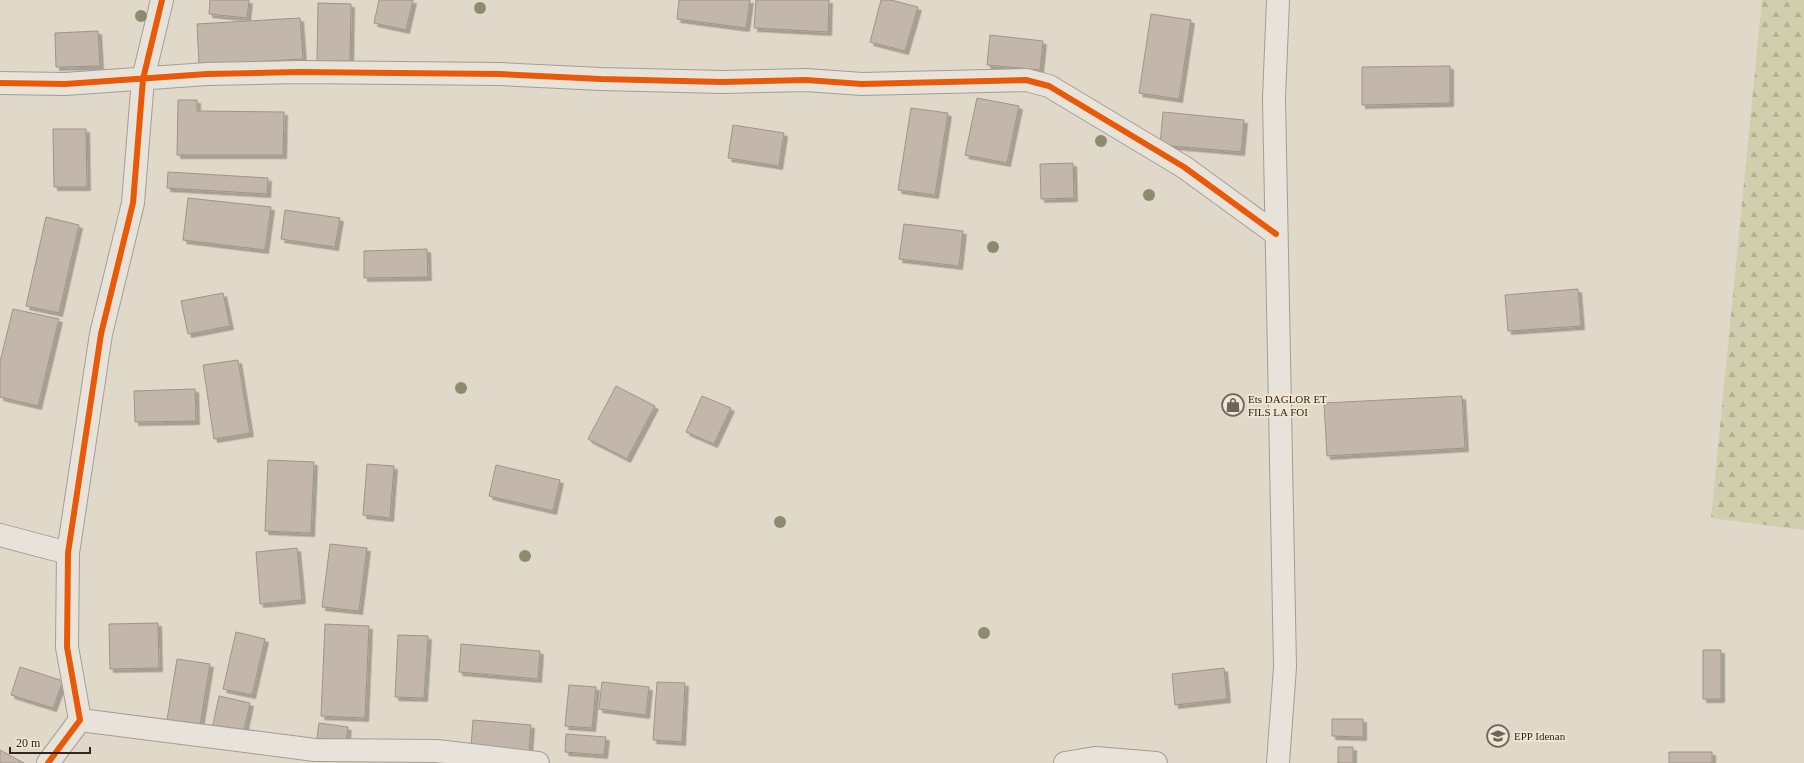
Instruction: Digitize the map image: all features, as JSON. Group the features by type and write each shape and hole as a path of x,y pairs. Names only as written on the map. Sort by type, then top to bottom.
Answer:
{"street":[{"path":"48,763 80,720 67,647 68,553 101,334 133,203 143,79 162,0"},
{"path":"1278,0 1274,98 1285,668 1278,763"},
{"path":"0,83 65,84 207,74 299,72 500,74 601,79 722,82 806,80 862,84 1026,80 1049,86 1177,163 1276,234"},
{"path":"0,535 68,553"},
{"path":"80,720 310,756 437,751 538,763"},
{"path":"1065,763 1095,758 1156,763"}],"green space":[{"path":"1762,0 1804,0 1804,530 1711,518"}],"building":[{"path":"210,0 249,0 247,18 209,14"},
{"path":"379,0 413,0 406,30 374,23"},
{"path":"679,0 750,0 746,28 677,19"},
{"path":"756,0 829,0 828,32 754,28"},
{"path":"881,0 891,0 918,7 905,51 870,42"},
{"path":"318,3 351,4 350,61 317,61"},
{"path":"1151,14 1191,20 1179,99 1139,93"},
{"path":"300,18 303,59 199,65 197,24"},
{"path":"98,31 100,66 56,67 55,33"},
{"path":"990,35 1043,41 1040,70 987,65"},
{"path":"1450,66 1450,103 1362,105 1362,67"},
{"path":"977,98 1019,106 1007,163 965,155"},
{"path":"178,100 197,100 197,111 284,112 283,155 177,155"},
{"path":"911,108 948,113 935,195 898,190"},
{"path":"1163,112 1244,120 1241,152 1160,145"},
{"path":"733,125 784,133 779,166 728,158"},
{"path":"53,129 86,129 87,187 54,187"},
{"path":"1073,163 1074,198 1041,199 1040,164"},
{"path":"168,172 268,178 267,194 167,188"},
{"path":"188,198 271,207 265,250 183,240"},
{"path":"285,210 340,218 335,247 281,239"},
{"path":"46,217 79,225 59,313 26,306"},
{"path":"904,224 963,231 959,266 899,259"},
{"path":"427,249 428,277 364,278 364,251"},
{"path":"1578,289 1581,326 1508,331 1505,295"},
{"path":"223,293 230,326 188,334 181,301"},
{"path":"13,309 59,319 38,406 0,397 0,362"},
{"path":"238,360 250,433 214,439 203,365"},
{"path":"616,386 655,406 627,459 588,439"},
{"path":"195,389 196,421 135,422 134,391"},
{"path":"702,396 731,408 714,444 686,432"},
{"path":"1462,396 1465,448 1327,456 1324,403"},
{"path":"268,460 314,462 311,533 265,531"},
{"path":"367,464 394,466 390,518 363,515"},
{"path":"496,465 560,480 553,511 489,496"},
{"path":"330,544 367,548 359,611 322,607"},
{"path":"297,548 302,600 260,604 256,552"},
{"path":"158,623 159,668 110,669 109,624"},
{"path":"325,624 369,626 365,718 321,716"},
{"path":"236,632 265,639 252,695 223,689"},
{"path":"398,635 428,636 424,698 395,697"},
{"path":"461,644 540,651 538,679 459,672"},
{"path":"1703,650 1721,650 1721,699 1703,699"},
{"path":"177,659 210,664 200,725 167,720"},
{"path":"20,667 63,681 53,708 11,695"},
{"path":"1224,668 1227,699 1175,705 1172,674"},
{"path":"602,682 649,687 646,715 599,709"},
{"path":"657,682 685,683 682,742 653,740"},
{"path":"569,685 596,687 592,728 565,726"},
{"path":"219,696 250,703 243,735 212,729"},
{"path":"1332,719 1363,719 1363,737 1332,736"},
{"path":"473,720 531,725 529,751 471,747"},
{"path":"319,723 348,727 346,741 317,738"},
{"path":"566,734 606,737 604,755 565,752"},
{"path":"1338,747 1353,747 1353,763 1338,763"},
{"path":"0,750 24,763 0,763"},
{"path":"1669,752 1712,752 1712,763 1669,763"}],"cycle path":[{"path":"48,763 80,720 67,647 68,553 101,334 133,203 143,79 162,0"},
{"path":"0,83 65,84 207,74 299,72 500,74 601,79 722,82 806,80 862,84 1026,80 1049,86 1184,167 1276,234"}],"place":[{"name":"Ets DAGLOR ET FILS LA FOI","path":"1233,405"},
{"name":"EPP Idenan","path":"1498,736"}]}
